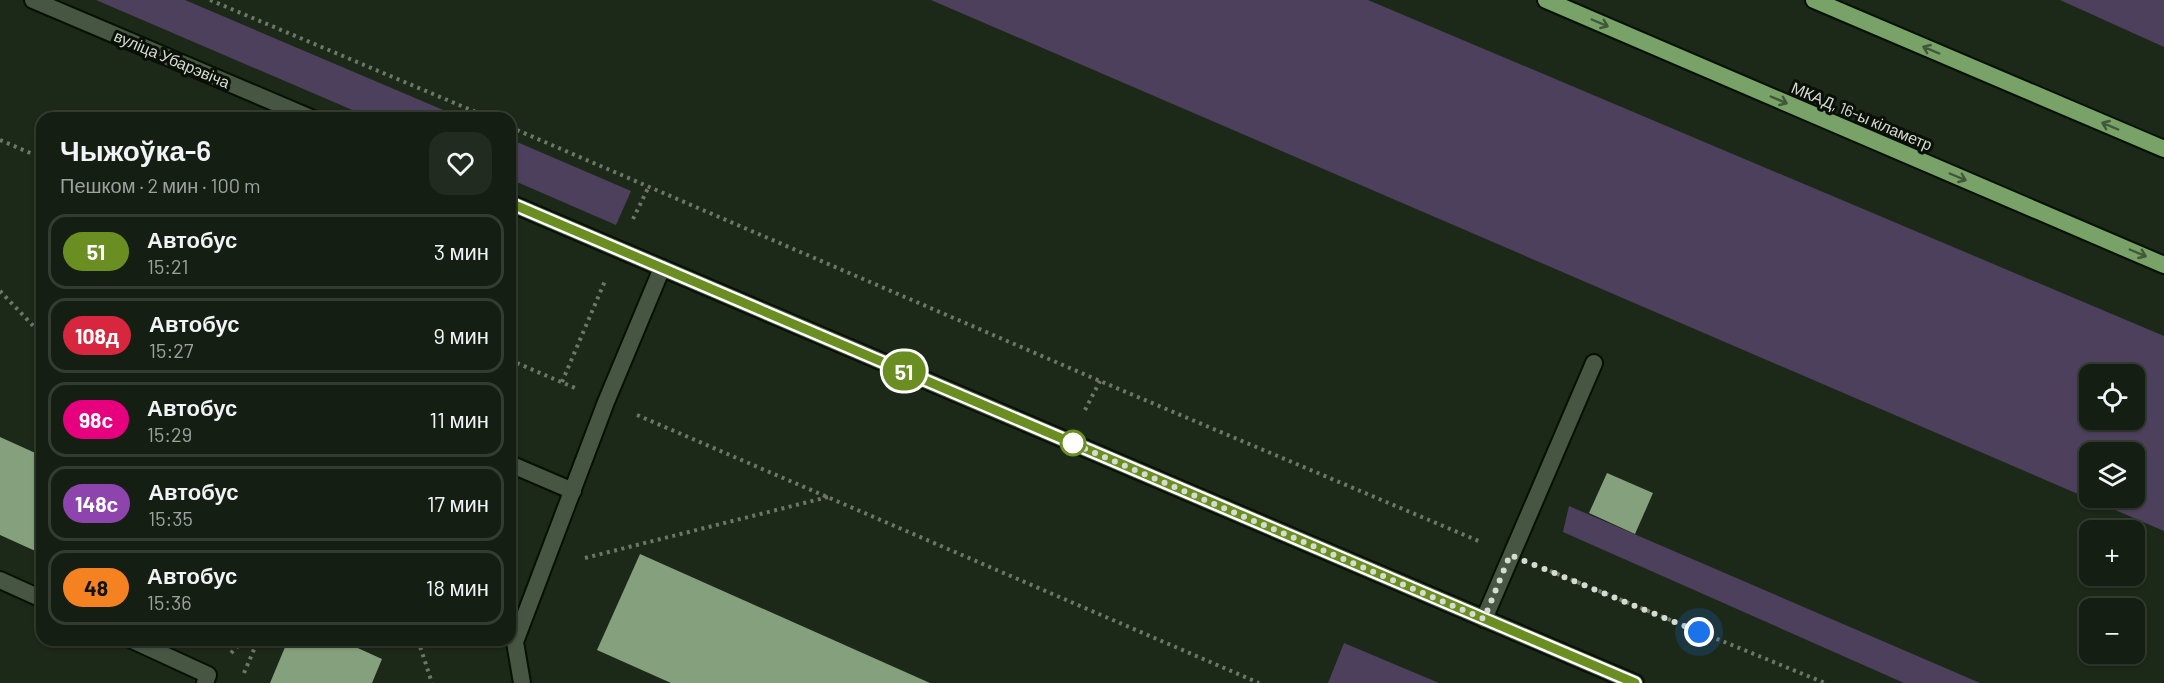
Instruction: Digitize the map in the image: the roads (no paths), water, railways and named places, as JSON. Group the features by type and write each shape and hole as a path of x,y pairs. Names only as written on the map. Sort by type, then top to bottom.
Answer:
{"highway":[{"name":"МКАД, 16-ы кіламетр","path":"1546,0 2164,265"},
{"path":"1814,0 2164,149"}],"main road":[{"name":"вуліца Убарэвіча","path":"33,0 297,112"},
{"path":"516,206 1635,683"},
{"path":"516,639 606,402 662,268"},
{"path":"1484,619 1594,363"},
{"path":"516,467 573,491"},
{"path":"0,580 36,596"},
{"path":"145,646 208,675 205,683"},
{"path":"516,646 522,683"}]}
